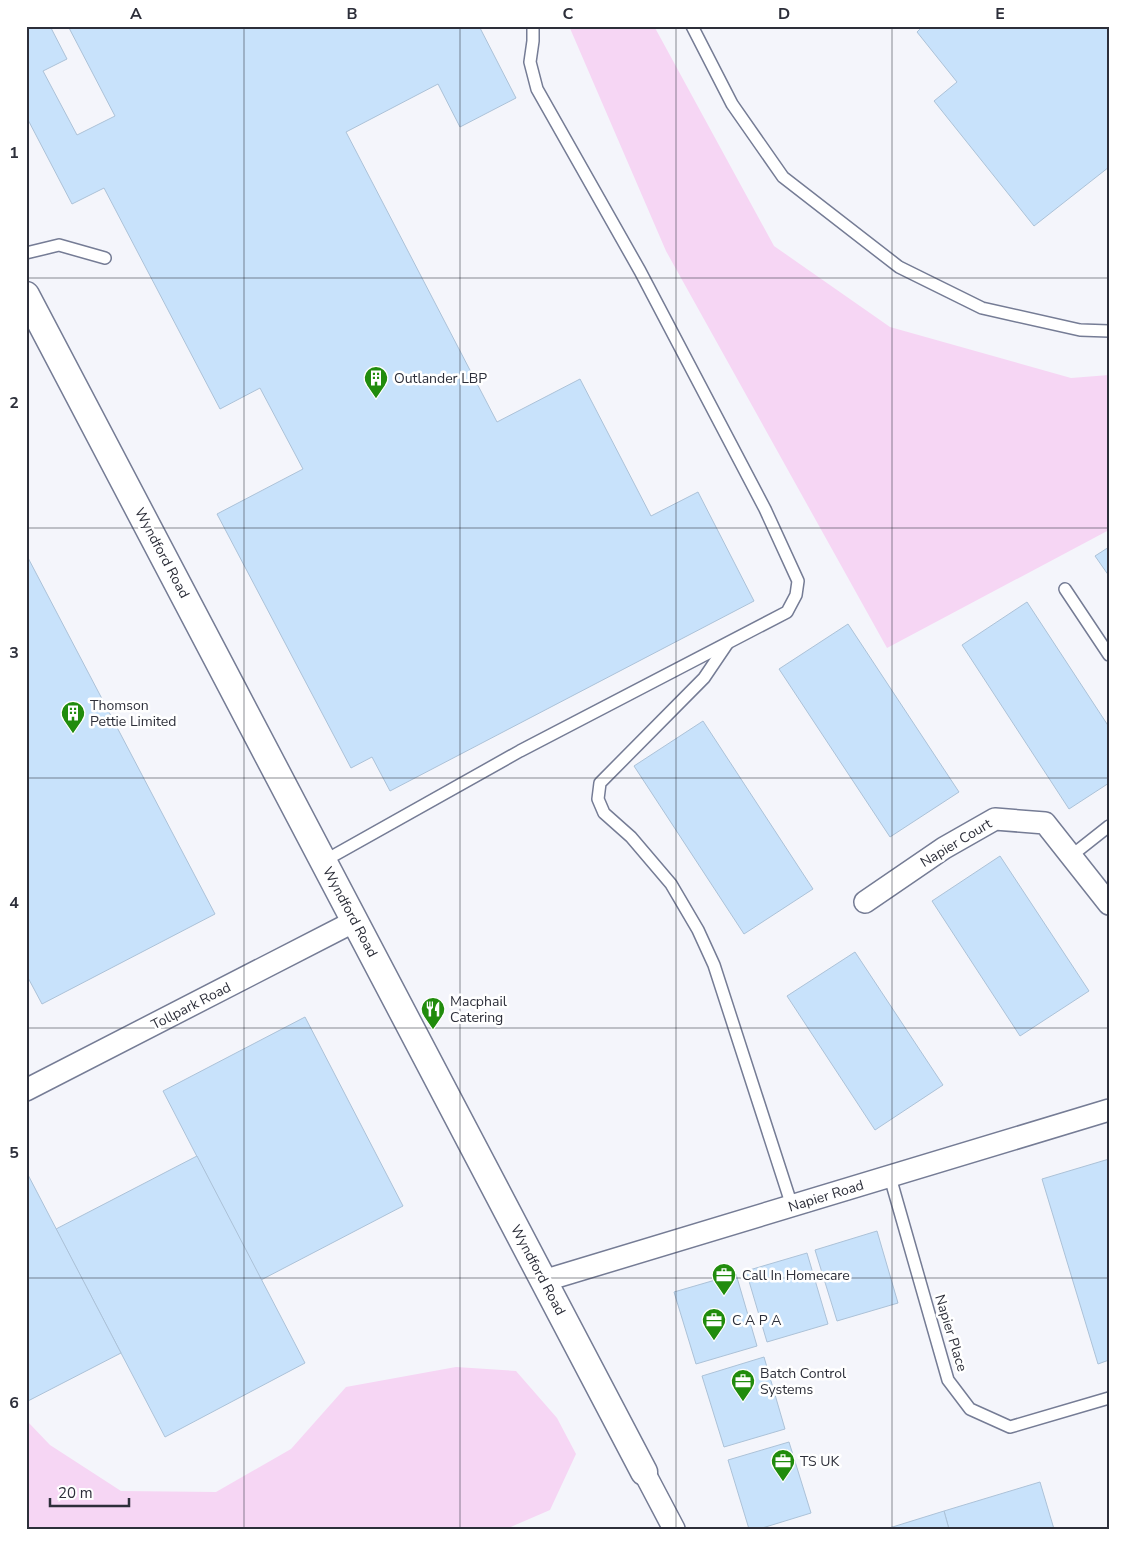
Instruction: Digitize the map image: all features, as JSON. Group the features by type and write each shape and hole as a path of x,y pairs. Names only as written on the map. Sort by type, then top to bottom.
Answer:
{"street":[{"name":"Wyndford Road","path":"26,295 674,1529"},
{"name":"Napier Court","path":"864,902 944,848 994,819 1045,823 1109,904"},
{"name":"Tollpark Road","path":"26,1090 355,921"},
{"name":"Napier Road","path":"543,1281 1109,1110"}],"lane":[{"path":"324,861 520,751 787,612 796,595 798,581 765,509 640,271 537,89 530,62 533,41 532,26"},
{"path":"692,26 732,104 783,177 899,267 982,308 1080,330 1109,331"},
{"path":"26,253 59,245 105,258"},
{"path":"1065,589 1109,655"},
{"path":"727,643 704,678 600,783 598,799 604,813 630,837 671,884 698,930 720,982 792,1206"},
{"path":"1071,856 1109,826"},
{"name":"Napier Place","path":"890,1177 948,1380 970,1409 1010,1427 1109,1398"}],"shaded area":[{"path":"569,26 654,26 774,246 890,327 1071,378 1109,375 1109,530 887,648 666,251"},
{"path":"456,1367 516,1371 557,1418 576,1454 550,1510 506,1529 26,1529 26,1422 50,1445 121,1491 216,1492 291,1449 346,1387"}],"building":[{"name":"Outlander LBP","path":"26,26 50,26 67,59 43,71 77,135 115,116 68,26 479,26 516,98 460,127 438,84 346,132 497,422 580,379 651,516 698,492 754,601 390,791 372,757 351,768 217,514 303,469 260,388 220,409 104,188 72,204 26,116"},
{"path":"923,26 1109,26 1109,167 1034,226 934,101 957,82 917,32"},
{"path":"1109,547 1109,576 1095,556"},
{"name":"Thomson Pettie Limited","path":"26,554 215,914 42,1004 26,974"},
{"path":"1027,602 1109,727 1109,783 1069,809 962,645"},
{"path":"848,624 959,792 890,837 779,669"},
{"path":"703,721 813,889 744,934 634,766"},
{"path":"1000,856 1089,991 1020,1036 932,901"},
{"path":"855,952 943,1085 875,1130 787,996"},
{"path":"305,1017 403,1206 261,1280 163,1091"},
{"path":"197,1156 305,1363 165,1437 56,1229"},
{"path":"1109,1159 1109,1360 1098,1364 1042,1179"},
{"path":"26,1171 121,1353 26,1402"},
{"path":"877,1231 898,1303 837,1321 815,1250"},
{"path":"807,1253 828,1324 767,1342 746,1271"},
{"path":"736,1274 757,1346 696,1364 674,1292"},
{"path":"764,1357 785,1429 724,1447 702,1376"},
{"path":"789,1442 811,1513 759,1529 749,1529 728,1460"},
{"path":"1040,1482 1054,1529 949,1529 944,1511"},
{"path":"944,1511 949,1529 886,1529"}],"place":[{"name":"Outlander LBP","path":"376,399"},
{"name":"Thomson Pettie Limited","path":"73,734"},
{"name":"Macphail Catering","path":"433,1030"},
{"name":"Call In Homecare","path":"724,1296"},
{"name":"C A P A","path":"714,1341"},
{"name":"Batch Control Systems","path":"743,1402"},
{"name":"TS UK","path":"783,1482"}]}
